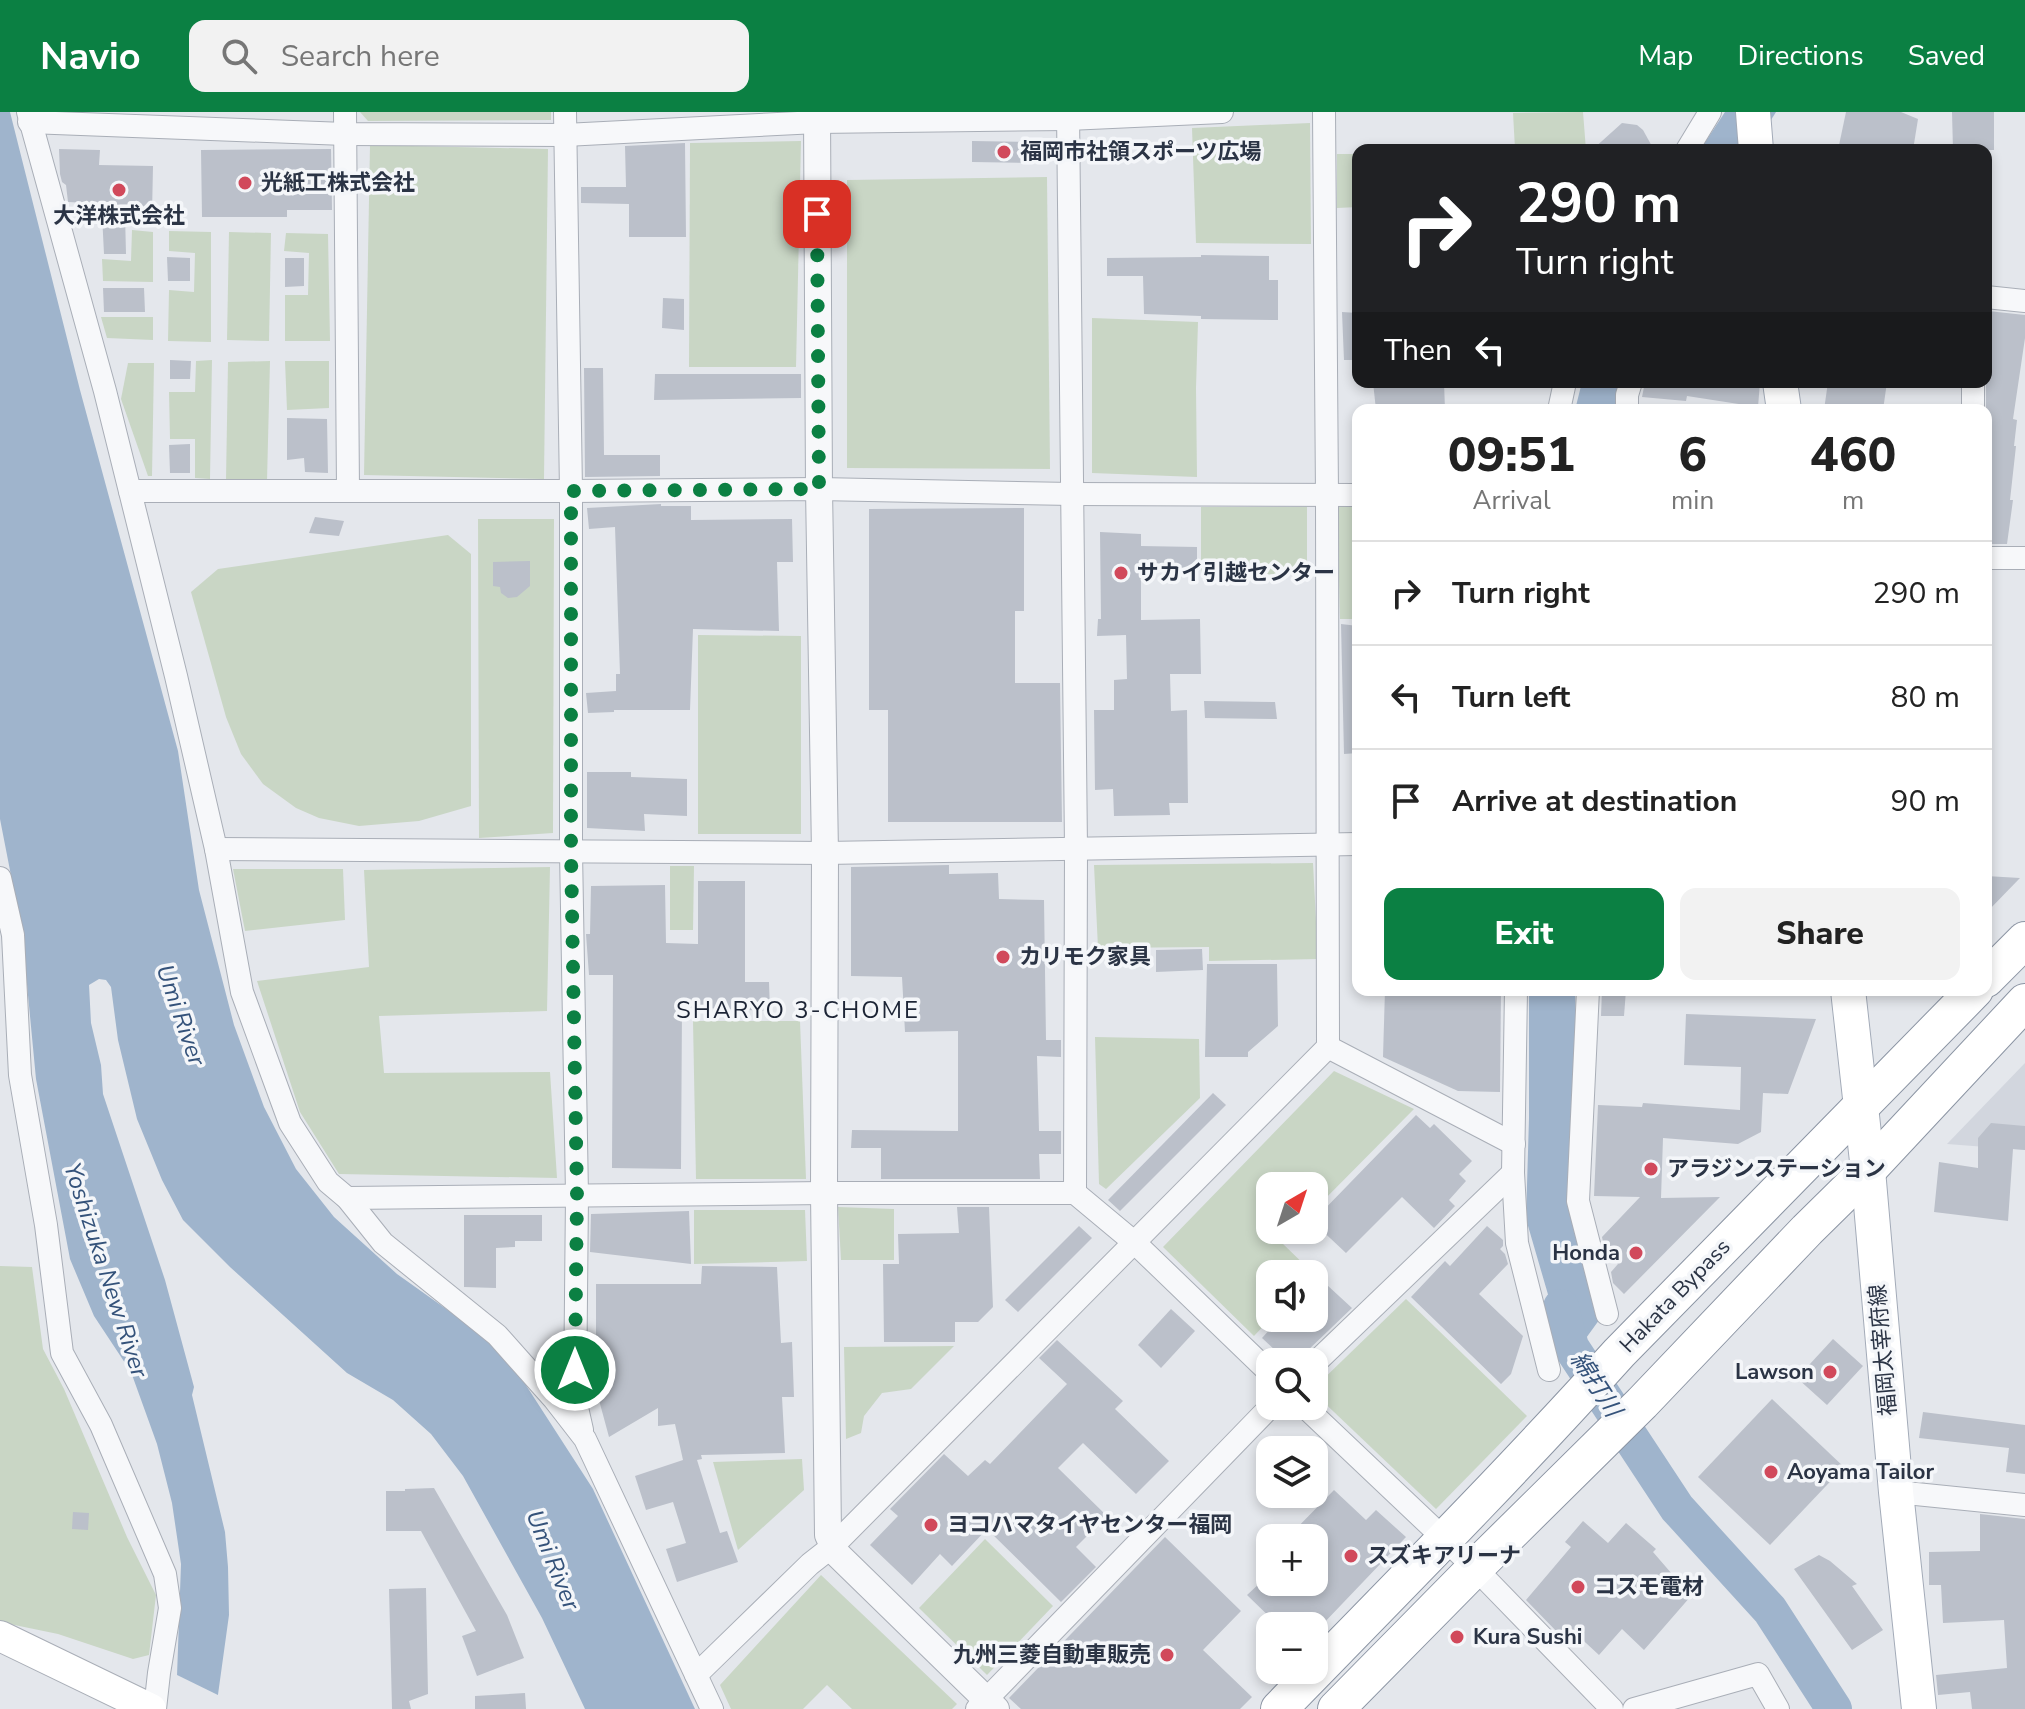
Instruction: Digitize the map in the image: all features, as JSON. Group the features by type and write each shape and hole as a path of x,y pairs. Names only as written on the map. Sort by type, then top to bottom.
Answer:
{"highway":[{"path":"1992,973 2025,940"},
{"name":"Hakata Bypass","path":"1279,1709 1619,1353 1969,996"},
{"path":"1336,1709 1642,1403 1868,1170 2025,1002"}],"main road":[{"path":"1753,112 1756,144"},
{"name":"福岡太宰府線","path":"1849,996 1919,1709"},
{"path":"0,1636 153,1709"}],"street":[{"path":"565,112 577,1195 575,1399 585,1439 712,1709"},
{"path":"585,1439 497,1335 383,1243 347,1198 328,1182 290,1123 242,992 216,849 176,676 105,391 29,117 345,123 565,135 817,117 1222,112"},
{"path":"696,1675 810,1564 833,1546 1328,1047 1324,112"},
{"path":"1691,144 1710,112"},
{"path":"1068,115 1076,848 1075,1193"},
{"path":"817,117 828,1535 837,1554 987,1706 1258,1420"},
{"path":"345,123 348,490"},
{"path":"1992,298 2025,301"},
{"path":"130,491 819,489 1352,495"},
{"path":"1992,558 2025,558"},
{"path":"216,849 825,853 1352,844"},
{"path":"0,878 13,935 20,1075 46,1225 62,1353 101,1425 165,1574 170,1608 153,1709"},
{"path":"1516,996 1513,1173 1517,1243 1549,1370"},
{"path":"1588,996 1578,1201 1607,1314"},
{"path":"1328,1047 1514,1144"},
{"path":"1328,1351 1513,1173"},
{"path":"347,1198 1075,1193 1135,1243 1256,1360"},
{"path":"1319,1420 1475,1568 1612,1709"},
{"path":"1896,1492 2025,1505"},
{"path":"1634,1709 1758,1674 1778,1709"}],"shaded area":[{"path":"2025,1063 2025,1150 1947,1144"}],"green space":[{"path":"360,112 551,112 551,120 368,121"},
{"path":"1583,112 1586,144 1515,144 1513,113"},
{"path":"1310,123 1311,244 1196,243 1192,128"},
{"path":"801,141 796,367 689,367 690,143"},
{"path":"370,145 548,149 544,479 364,475"},
{"path":"1337,154 1352,154 1352,207 1337,208"},
{"path":"1047,177 1050,469 847,468 847,180"},
{"path":"132,230 153,232 153,282 103,281 102,259 131,261"},
{"path":"169,231 211,232 211,342 168,341 169,290 194,292 195,253 169,251"},
{"path":"229,232 271,233 269,341 227,340"},
{"path":"286,233 328,234 330,341 285,341 285,295 308,295 309,253 284,251"},
{"path":"101,317 153,317 153,340 107,338"},
{"path":"1092,318 1198,322 1197,477 1092,473"},
{"path":"212,360 210,479 195,478 195,439 170,439 169,392 195,392 196,361"},
{"path":"270,361 267,481 226,480 228,362"},
{"path":"285,361 329,361 329,408 287,410"},
{"path":"128,363 154,363 152,476 148,476 121,399"},
{"path":"1337,506 1352,506 1352,619 1340,619"},
{"path":"1201,507 1307,507 1307,574 1201,575"},
{"path":"478,519 554,519 553,833 479,838"},
{"path":"448,535 471,554 471,806 419,821 359,826 319,818 296,808 263,784 241,754 226,717 191,592 218,569"},
{"path":"698,635 801,636 801,834 698,834"},
{"path":"1313,863 1318,959 1209,961 1209,947 1098,948 1094,865"},
{"path":"670,866 694,866 693,930 670,930"},
{"path":"550,867 547,1011 379,1016 384,1073 550,1072 557,1178 339,1174 300,1112 257,981 369,967 364,870"},
{"path":"233,869 343,869 345,920 245,931"},
{"path":"693,1021 800,1021 806,1179 696,1179"},
{"path":"1095,1037 1199,1039 1200,1098 1106,1189 1099,1184"},
{"path":"1334,1071 1414,1109 1328,1196 1328,1172 1256,1172 1256,1244 1283,1244 1300,1260 1256,1260 1258,1332 1254,1336 1163,1247"},
{"path":"838,1207 894,1209 894,1260 841,1260"},
{"path":"694,1210 805,1210 807,1261 694,1264"},
{"path":"0,1266 32,1267 43,1349 156,1595 149,1655 133,1659 58,1634 0,1622"},
{"path":"1406,1299 1527,1416 1436,1509 1328,1406 1328,1374"},
{"path":"954,1346 911,1389 882,1393 864,1416 861,1433 846,1439 844,1347"},
{"path":"802,1459 804,1490 738,1550 713,1462"},
{"path":"985,1539 1053,1606 987,1675 919,1608"},
{"path":"821,1575 957,1704 952,1709 852,1709 827,1685 803,1709 731,1709 720,1685"}],"water":[{"path":"0,112 10,112 80,390 178,751 199,890 234,1025 264,1107 296,1169 334,1217 397,1274 480,1333 511,1362 593,1489 695,1709 585,1709 542,1618 463,1476 431,1434 393,1400 347,1373 183,1220 162,1180 137,1119 118,1040 111,987 106,980 99,979 89,985 91,1023 101,1065 103,1094 165,1280 194,1387 192,1395 225,1532 229,1615 216,1709 177,1676 181,1564 172,1503 157,1444 131,1372 94,1316 70,1259 36,1079 22,932 0,819"},
{"path":"1725,112 1776,112 1756,144 1704,144"},
{"path":"1580,388 1619,388 1615,404 1576,404"},
{"path":"1529,996 1575,996 1574,1214 1602,1316 1568,1363 1526,1219"}],"pier":[{"path":"173,1673 222,1697 220,1709 166,1709"}],"building":[{"path":"1846,112 1901,112 1918,119 1914,144 1839,144"},
{"path":"1952,112 1994,112 1994,150 1992,144 1953,144"},
{"path":"1622,123 1637,125 1651,144 1599,144"},
{"name":"福岡市社領スポーツ広場","path":"972,141 1036,142 1035,163 972,162"},
{"path":"685,143 686,237 629,237 629,204 581,203 581,187 626,187 625,146"},
{"path":"59,149 100,150 99,165 153,166 152,214 125,214 126,254 104,254 102,214 87,214 87,203 68,202 66,185 60,174"},
{"name":"光紙工株式会社","path":"331,149 332,210 287,210 287,217 202,217 201,150"},
{"path":"1269,256 1269,280 1278,280 1278,320 1201,319 1201,316 1144,314 1143,276 1107,276 1107,258"},
{"path":"167,257 190,258 190,281 168,281"},
{"path":"285,258 304,258 304,286 285,287"},
{"path":"103,288 144,288 145,312 104,312"},
{"path":"663,298 684,299 684,330 662,328"},
{"path":"1992,311 2025,315 2025,338 2013,419 2017,420 2016,446 2007,544 1992,544 1992,404 1986,404 1986,388 1992,388"},
{"path":"1342,312 1352,313 1352,360 1344,360"},
{"path":"170,360 191,361 190,379 170,379"},
{"path":"584,368 603,368 604,455 660,455 660,476 585,477"},
{"path":"655,374 801,374 801,398 654,400"},
{"path":"1374,388 1444,388 1445,404 1375,404"},
{"path":"1644,388 1760,388 1758,404 1687,396 1686,401 1642,397"},
{"path":"1827,388 1886,388 1884,404 1825,404"},
{"path":"287,418 327,419 328,473 305,472 304,458 287,460"},
{"path":"190,444 190,473 170,473 169,445"},
{"path":"661,504 691,506 691,520 792,519 793,562 777,562 779,631 693,629 690,710 588,713 586,693 616,691 616,674 620,674 615,527 589,529 587,508"},
{"path":"1024,508 1024,611 1015,611 1015,683 1060,683 1062,822 888,822 888,710 869,710 869,509"},
{"path":"315,517 344,521 339,536 309,533"},
{"path":"1100,532 1141,534 1141,546 1197,547 1197,571 1141,570 1141,620 1200,619 1201,674 1170,674 1171,711 1187,710 1188,803 1169,803 1170,815 1114,816 1113,789 1095,790 1094,710 1114,710 1114,680 1127,679 1126,635 1097,636 1098,619 1101,619"},
{"path":"530,561 530,586 517,597 508,598 501,593 500,587 493,586 493,562"},
{"path":"1341,624 1352,625 1352,753 1344,754"},
{"path":"1204,701 1275,702 1277,719 1205,718"},
{"path":"587,772 631,772 631,777 687,779 687,816 644,814 645,831 587,828"},
{"path":"949,865 949,874 998,873 999,899 1044,900 1046,1040 1061,1040 1061,1057 1037,1056 1039,1131 1061,1131 1061,1154 1039,1154 1040,1179 881,1179 881,1148 851,1148 852,1130 958,1131 958,1031 905,1032 902,977 851,976 851,867"},
{"path":"1992,876 2020,878 1992,907"},
{"path":"698,881 745,881 745,982 769,982 770,1011 682,1007 681,1169 612,1168 613,975 589,975 586,934 590,934 591,886 665,885 666,943 698,944"},
{"path":"1202,949 1203,970 1156,972 1156,950"},
{"path":"1207,964 1277,964 1278,1026 1248,1052 1248,1057 1205,1057"},
{"path":"1385,996 1501,996 1500,1092 1458,1091 1383,1057"},
{"path":"1602,996 1626,996 1624,1016 1601,1016"},
{"path":"1686,1014 1816,1019 1788,1094 1763,1093 1761,1132 1738,1144 1663,1138 1661,1198 1720,1197 1624,1294 1613,1283 1611,1272 1618,1264 1605,1252 1602,1237 1640,1197 1594,1196 1598,1105 1642,1107 1643,1103 1740,1110 1741,1067 1684,1065"},
{"path":"1213,1093 1226,1105 1120,1211 1108,1200"},
{"path":"1416,1115 1430,1128 1434,1124 1472,1161 1459,1174 1466,1181 1449,1200 1455,1206 1434,1228 1402,1197 1346,1253 1328,1236 1328,1206"},
{"path":"1991,1123 2025,1126 2025,1150 2013,1149 2008,1221 1934,1212 1939,1162 1978,1168 1978,1138"},
{"path":"957,1207 989,1207 993,1307 978,1322 955,1322 955,1342 884,1342 883,1264 899,1264 898,1234 959,1233"},
{"path":"689,1211 691,1264 590,1252 591,1214"},
{"path":"464,1215 542,1215 542,1241 515,1241 515,1247 496,1248 496,1288 464,1287"},
{"path":"1079,1226 1092,1238 1018,1312 1005,1300"},
{"path":"1487,1226 1503,1240 1500,1249 1508,1264 1479,1294 1523,1336 1511,1374 1501,1384 1411,1297 1445,1261 1450,1266"},
{"path":"702,1266 777,1267 781,1343 792,1342 794,1397 782,1397 785,1453 701,1455 702,1459 697,1460 720,1533 727,1531 738,1562 677,1582 666,1549 686,1543 673,1502 646,1510 635,1476 683,1460 675,1424 658,1426 658,1408 609,1437 596,1389 596,1284 701,1284"},
{"path":"1328,1286 1352,1308 1328,1331"},
{"path":"1171,1309 1195,1331 1161,1368 1138,1345"},
{"path":"1267,1332 1327,1332 1310,1348 1273,1348 1262,1338"},
{"name":"Lawson","path":"1833,1339 1863,1366 1827,1405 1797,1378"},
{"path":"1057,1340 1123,1401 1115,1409 1169,1461 1136,1494 1083,1443 1058,1468 1107,1516 1076,1547 1096,1567 1061,1602 987,1529 952,1566 940,1554 912,1585 870,1545 898,1516 890,1509 944,1454 968,1476 985,1460 990,1464 1067,1384 1039,1358"},
{"name":"Aoyama Tailor","path":"1772,1399 1844,1467 1770,1545 1698,1477"},
{"path":"1923,1412 2025,1425 2025,1474 2006,1472 2009,1448 1919,1438"},
{"path":"434,1488 507,1615 524,1658 477,1676 462,1636 476,1631 421,1531 386,1531 386,1491"},
{"name":"スズキアリーナ","path":"1334,1490 1366,1520 1376,1510 1406,1537 1328,1619 1328,1612 1265,1612 1247,1595 1256,1587 1256,1596 1328,1596 1328,1524 1301,1524 1316,1508 1328,1508 1328,1496"},
{"path":"73,1512 89,1513 88,1530 72,1529"},
{"path":"1980,1514 2025,1519 2025,1709 1972,1709 1970,1692 1938,1695 1936,1675 2007,1668 2004,1620 1943,1623 1941,1585 1929,1585 1929,1552 1980,1551"},
{"path":"1583,1521 1608,1543 1626,1523 1656,1549 1653,1552 1691,1596 1644,1650 1622,1629 1599,1655 1573,1631 1571,1633 1566,1629 1560,1635 1526,1600 1571,1547 1565,1542"},
{"path":"1165,1537 1241,1611 1203,1650 1252,1697 1240,1709 1021,1709 1009,1698"},
{"path":"1819,1555 1857,1584 1852,1586 1883,1630 1852,1650 1794,1569"},
{"path":"426,1588 428,1694 409,1701 411,1709 392,1709 389,1589"},
{"path":"525,1693 526,1709 475,1709 475,1696"}],"waterway":[{"name":"綿打川","path":"1561,1307 1571,1347 1677,1508 1770,1610 1834,1709"}],"place":[{"name":"福岡市社領スポーツ広場","path":"1004,152"},
{"name":"光紙工株式会社","path":"245,183"},
{"name":"大洋株式会社","path":"119,190"},
{"name":"サカイ引越センター","path":"1121,573"},
{"name":"カリモク家具","path":"1003,957"},
{"name":"アラジンステーション","path":"1651,1169"},
{"name":"Honda","path":"1636,1253"},
{"name":"Lawson","path":"1830,1372"},
{"name":"Aoyama Tailor","path":"1771,1472"},
{"name":"ヨコハマタイヤセンター福岡","path":"931,1525"},
{"name":"スズキアリーナ","path":"1351,1556"},
{"name":"コスモ電材","path":"1578,1587"},
{"name":"Kura Sushi","path":"1457,1637"},
{"name":"九州三菱自動車販売","path":"1167,1655"}],"district":[{"name":"SHARYO 3-CHOME","path":"798,1010"}],"route":[{"path":"575,1370 577,1195 571,851 571,491 819,489 817,214"}],"water label":[{"name":"Umi River","path":"181,1015"},
{"name":"Yoshizuka New River","path":"106,1270"},
{"name":"Umi River","path":"553,1560"}]}
